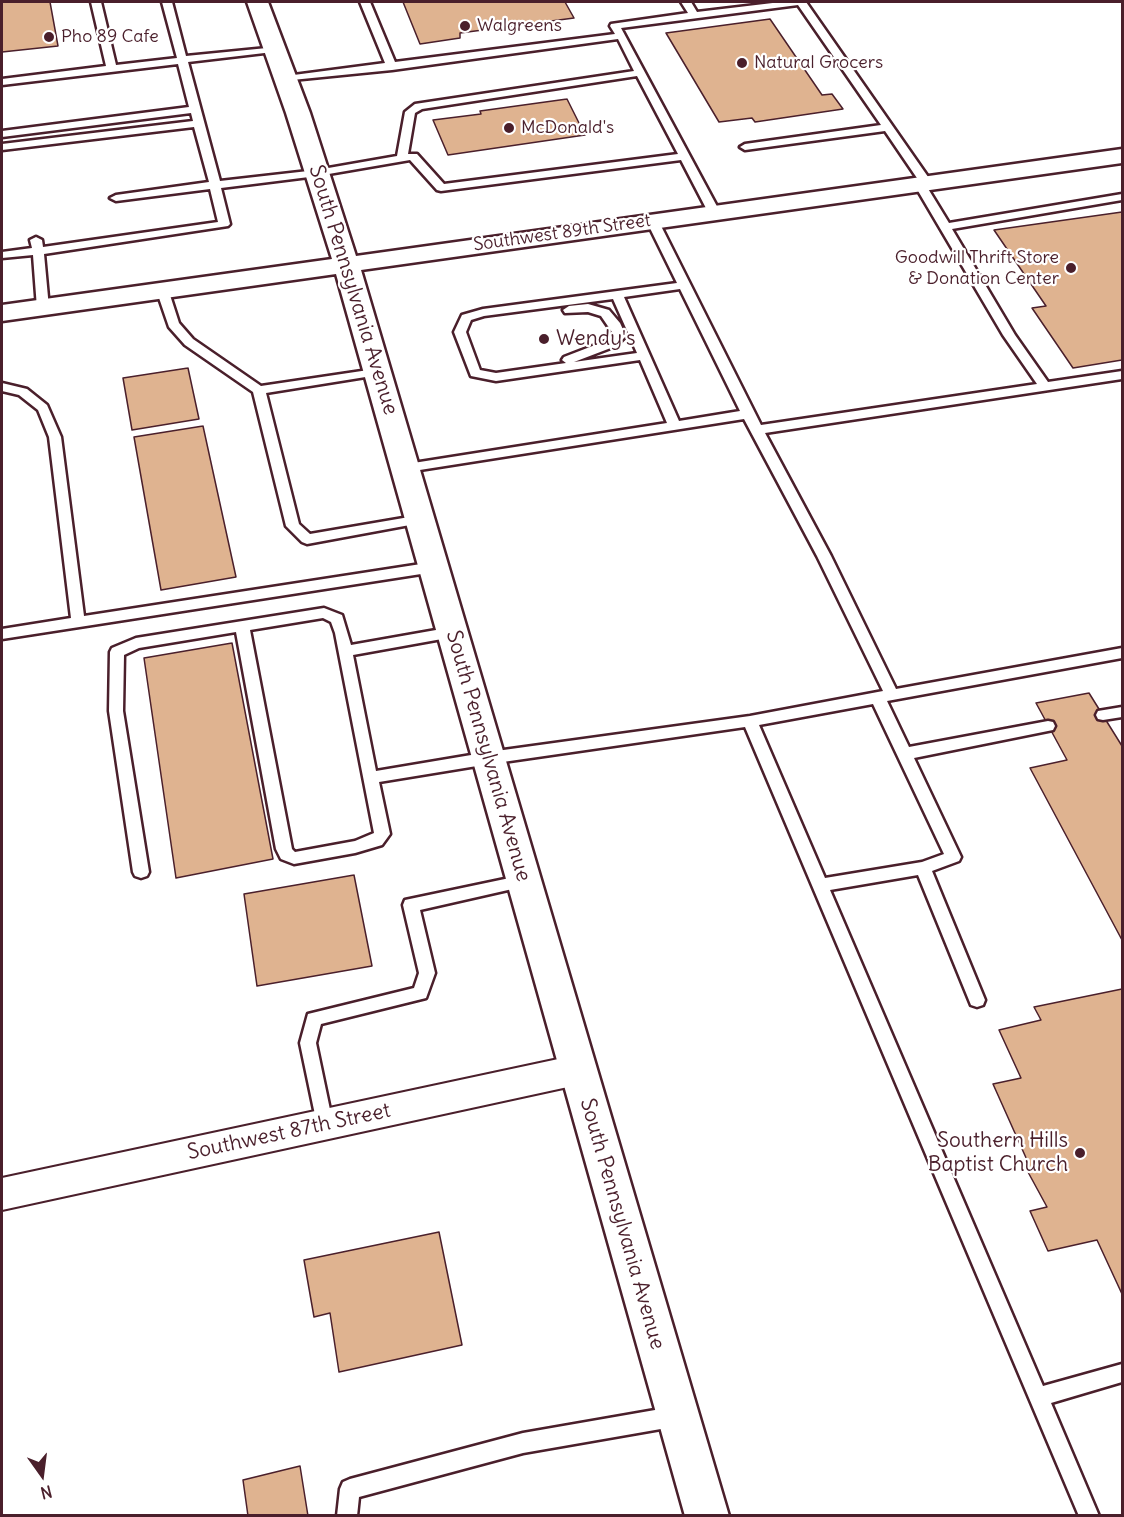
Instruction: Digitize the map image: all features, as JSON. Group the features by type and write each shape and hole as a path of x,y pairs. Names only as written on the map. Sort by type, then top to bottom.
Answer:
{"main road":[{"name":"South Pennsylvania Avenue","path":"257,2 286,79 347,265 707,1515"},
{"name":"Southwest 89th Street","path":"2,313 163,292 652,220 1122,156"}],"street":[{"name":"Southwest 87th Street","path":"2,1194 578,1070"}],"lane":[{"path":"96,2 112,68"},
{"path":"3,252 140,230 224,224 167,2"},
{"path":"365,2 392,67"},
{"path":"686,2 694,15"},
{"path":"714,212 615,26 801,2 888,127 1009,335 1045,387"},
{"path":"286,79 621,36"},
{"path":"2,82 273,49"},
{"path":"640,73 419,106 410,112 408,156 441,188 684,156"},
{"path":"2,134 195,109"},
{"path":"2,147 198,123"},
{"path":"745,147 888,127"},
{"path":"116,198 135,200 159,197 215,185 317,172 408,156"},
{"path":"945,227 1122,197"},
{"path":"652,220 748,414 824,556 885,697 904,753 953,857 923,868 820,885"},
{"path":"37,246 43,308"},
{"path":"643,356 496,377 475,373 460,332 466,318 483,313 685,285"},
{"path":"163,292 173,324 189,342 259,390 293,526 306,539 421,519"},
{"path":"617,294 675,426"},
{"path":"483,313 504,317 588,308 605,313 614,323 620,336 612,343 572,357 555,367"},
{"path":"259,390 378,371"},
{"path":"757,430 1122,375"},
{"path":"2,387 23,392 43,408 55,437 78,622"},
{"path":"407,468 748,414"},
{"path":"2,634 434,567"},
{"path":"141,872 116,711 117,652 136,643 242,626 324,613 337,619 346,651 382,834 375,841 355,847 294,858 287,855 242,626"},
{"path":"346,651 453,632"},
{"path":"370,778 489,758 750,721 1122,653"},
{"path":"1103,715 1122,712"},
{"path":"750,721 1089,1515"},
{"path":"904,753 1048,726"},
{"path":"923,868 977,1000"},
{"path":"324,1124 308,1043 314,1019 420,993 427,973 411,904 524,881"},
{"path":"1038,1397 1122,1373"},
{"path":"347,1515 350,1489 524,1443 678,1416"}],"building":[{"path":"2,2 50,2 58,46 2,52"},
{"name":"Walgreens","path":"403,2 565,2 574,18 460,33 460,38 420,44"},
{"name":"Natural Grocers","path":"770,19 822,95 832,94 843,109 755,122 752,118 719,122 666,33"},
{"name":"McDonald's","path":"567,99 585,135 448,155 433,120 481,114 480,111"},
{"name":"Goodwill Thrift Store & Donation Center","path":"1122,212 1122,360 1073,368 1032,308 1046,306 994,230"},
{"path":"188,368 199,419 132,430 123,378"},
{"path":"203,426 236,577 161,590 134,437"},
{"path":"232,643 273,859 176,878 144,658"},
{"path":"1089,693 1122,746 1122,940 1030,768 1067,760 1036,703"},
{"path":"354,875 372,966 257,986 244,894"},
{"path":"1122,989 1122,1294 1097,1240 1048,1251 1030,1211 1047,1207 1022,1161 1027,1160 993,1084 1021,1078 999,1030 1041,1020 1034,1007"},
{"path":"439,1232 462,1345 339,1372 330,1313 314,1317 304,1260"},
{"path":"300,1466 308,1516 248,1516 243,1480"}],"place":[{"name":"Walgreens","path":"465,26"},
{"name":"Pho 89 Cafe","path":"49,37"},
{"name":"Natural Grocers","path":"742,63"},
{"name":"McDonald's","path":"509,128"},
{"name":"Goodwill Thrift Store & Donation Center","path":"1071,268"},
{"name":"Wendy's","path":"544,339"},
{"name":"Southern Hills Baptist Church","path":"1080,1153"}]}
